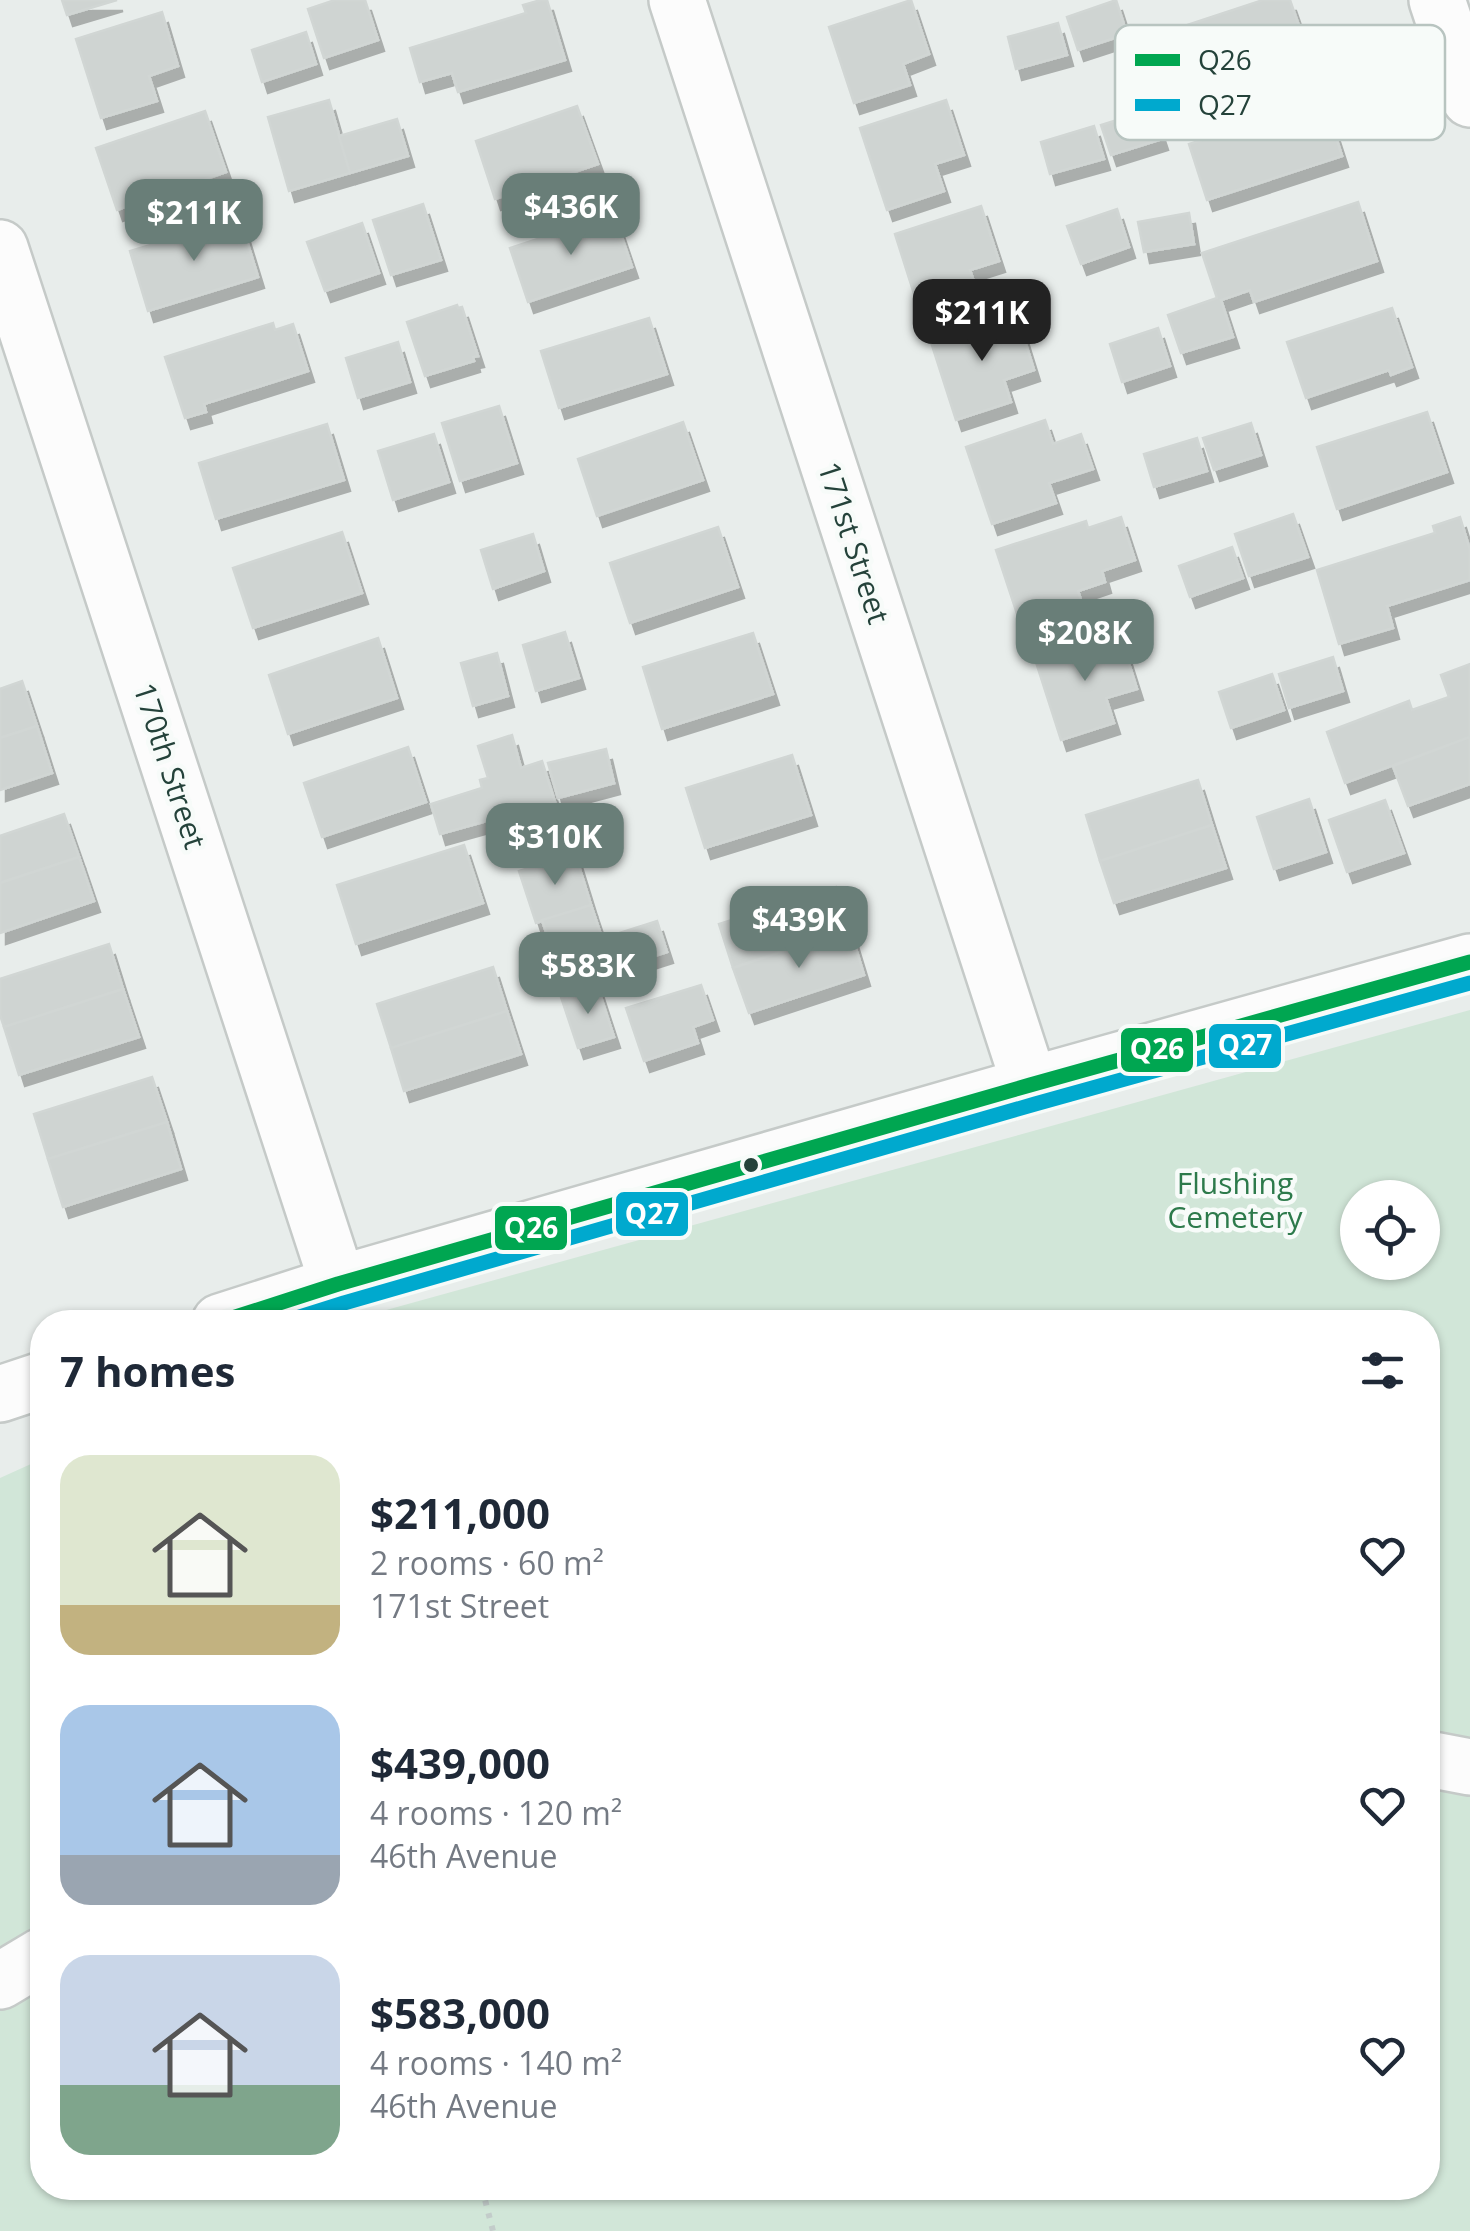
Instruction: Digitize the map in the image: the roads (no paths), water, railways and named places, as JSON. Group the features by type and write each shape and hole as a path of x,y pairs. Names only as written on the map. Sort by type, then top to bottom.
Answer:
{"street":[{"name":"171st Street","path":"677,0 1030,1085"},
{"path":"1437,0 1470,99"},
{"name":"170th Street","path":"0,248 338,1284"},
{"path":"257,1310 1030,1085 1470,962"},
{"path":"0,1394 30,1384"},
{"path":"1440,1761 1470,1767"},
{"path":"0,1982 30,1963"}],"park label":[{"name":"Flushing Cemetery","path":"1235,1201"}]}
